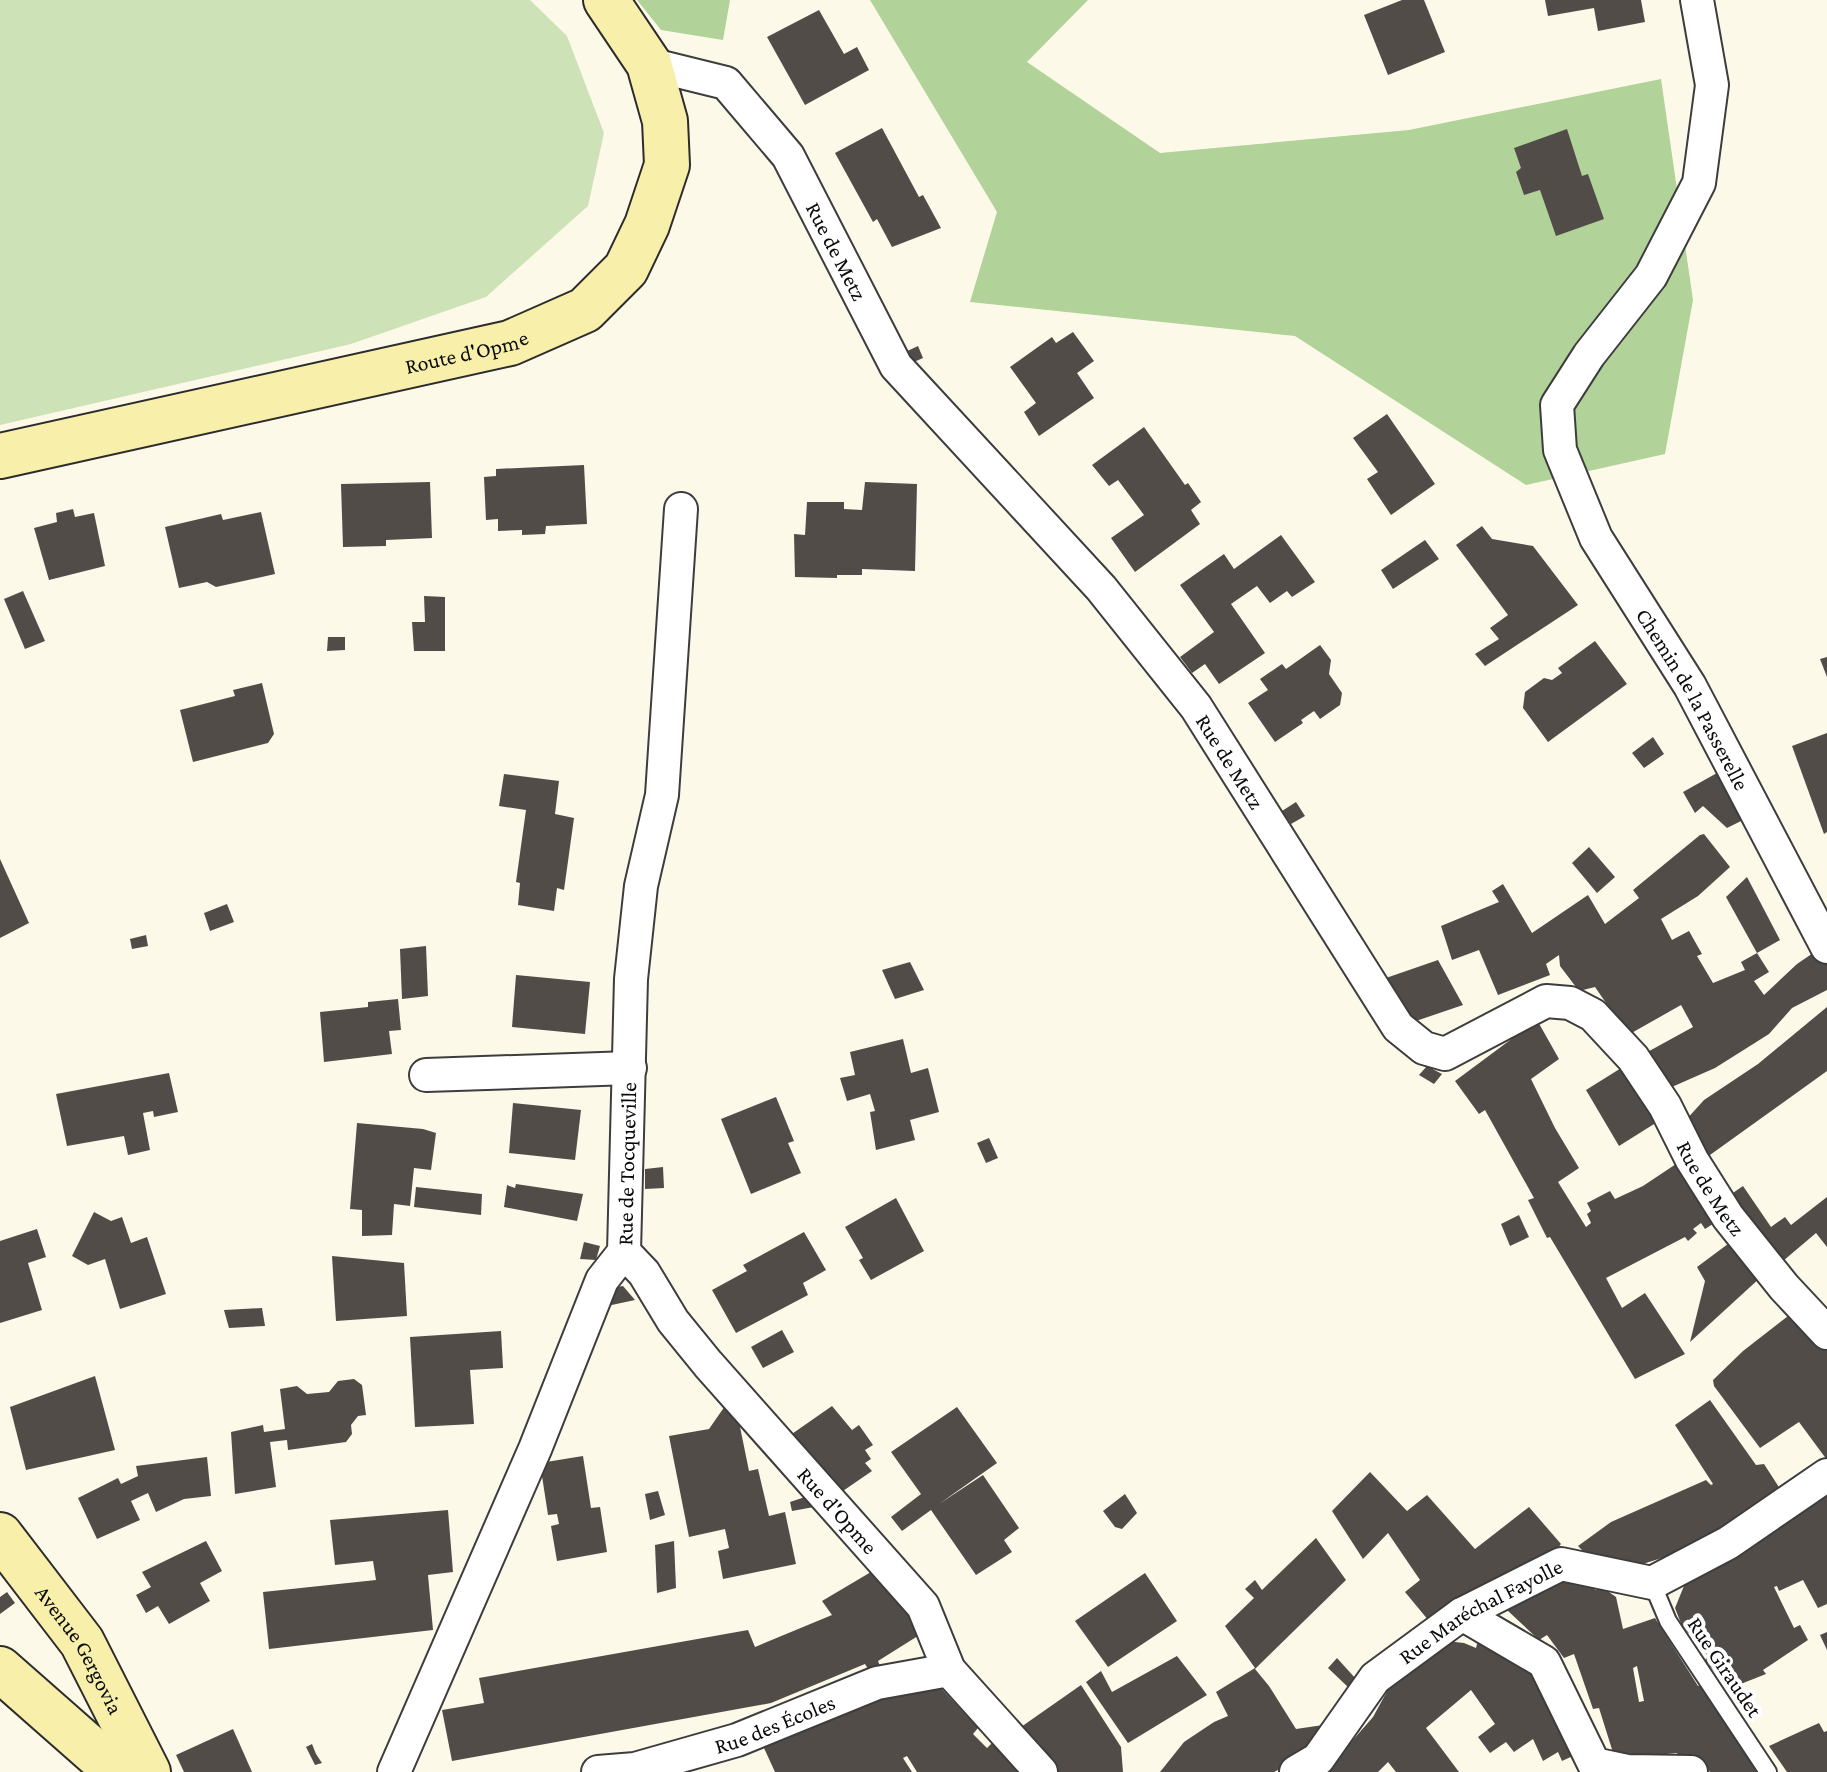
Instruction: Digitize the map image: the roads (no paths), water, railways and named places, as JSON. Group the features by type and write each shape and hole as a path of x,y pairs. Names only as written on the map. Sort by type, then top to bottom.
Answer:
{"main road":[{"name":"Route d'Opme","path":"0,456 510,343 585,310 626,269 647,225 667,165 665,121 649,64 606,0"},
{"name":"Avenue Gergovia","path":"0,1535 82,1642 148,1772"},
{"path":"11,1679 49,1684 67,1671 82,1642"},
{"path":"11,1679 117,1772"}],"street":[{"name":"Chemin de la Passerelle","path":"1697,0 1712,85 1699,183 1651,276 1589,355 1557,405 1560,450 1596,538 1690,686 1827,947"},
{"name":"Rue de Metz","path":"649,64 726,83 788,156 896,366 1101,588 1196,707 1398,1027 1424,1048 1445,1054 1546,1001 1570,1003 1593,1015 1633,1058 1665,1106 1692,1160 1728,1217 1784,1287 1827,1333"},
{"name":"Rue de Tocqueville","path":"394,1772 535,1449 602,1280 624,1252 631,979 641,886 662,795 681,509"},
{"path":"426,1075 630,1068"},
{"name":"Rue d'Opme","path":"624,1252 644,1273 673,1321 708,1364 923,1606 949,1670 1041,1772"},
{"path":"1652,1583 1728,1543 1827,1475"},
{"name":"Rue Maréchal Fayolle","path":"1296,1772 1318,1759 1375,1678 1462,1614 1561,1564 1652,1583"},
{"path":"1462,1614 1544,1662 1594,1764 1627,1771 1691,1772"},
{"name":"Rue des Écoles","path":"598,1772 635,1769 737,1740 877,1683 949,1670"}],"lane":[{"name":"Rue Giraudet","path":"1652,1583 1668,1621 1768,1772"}]}
